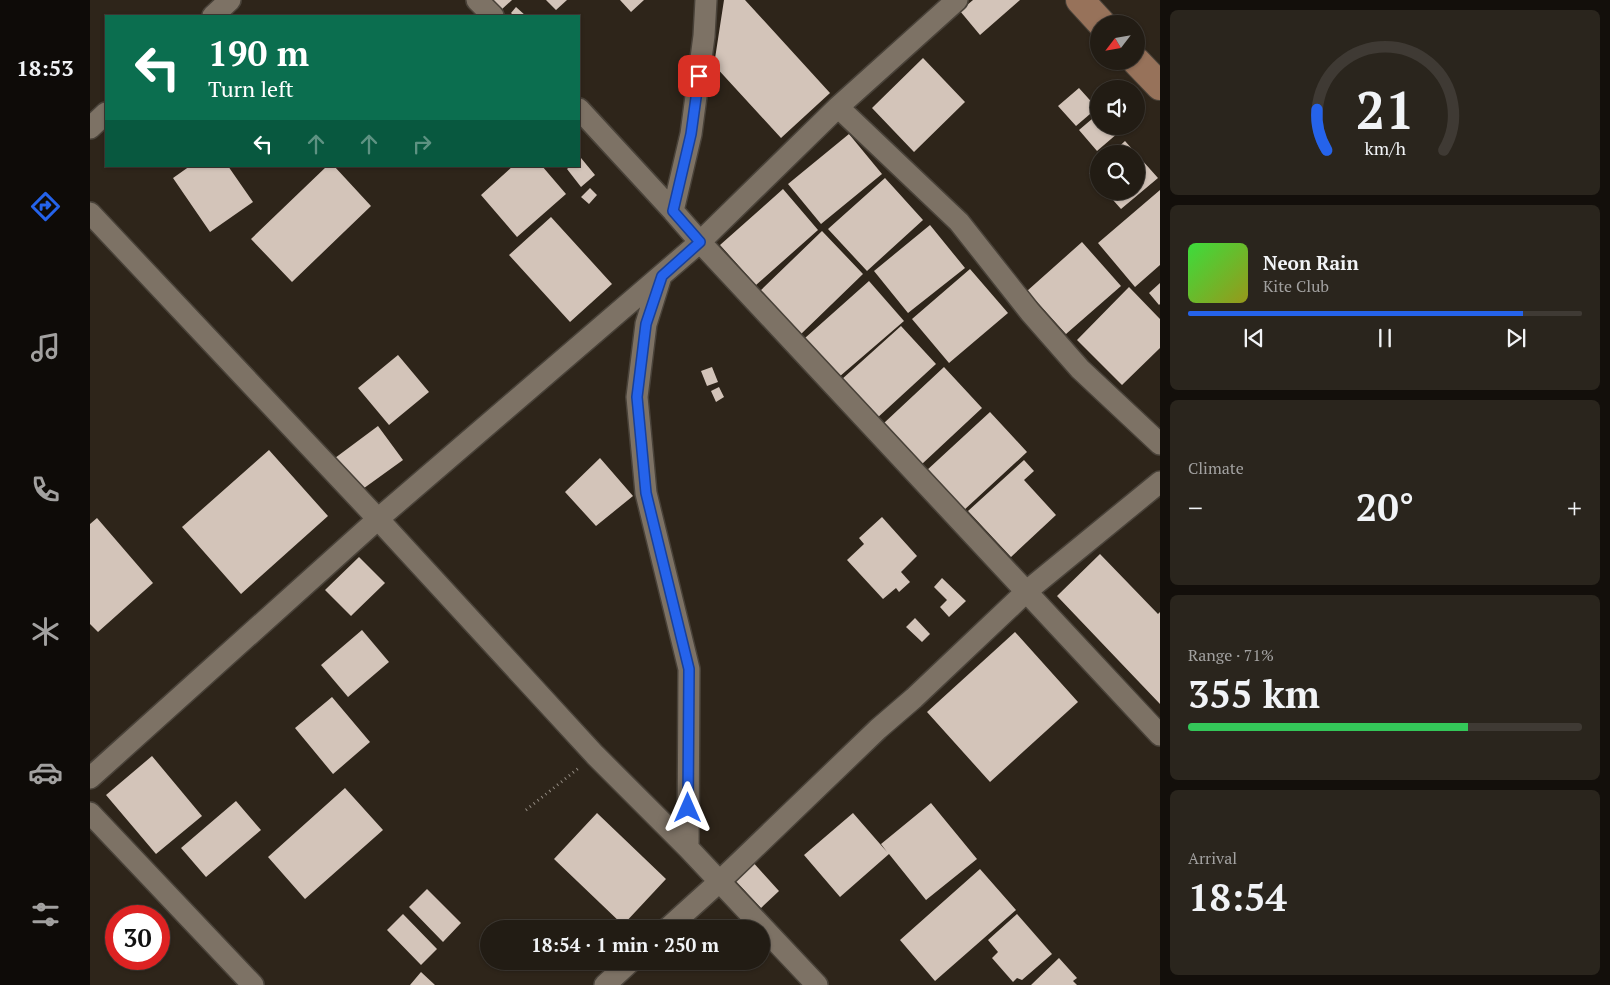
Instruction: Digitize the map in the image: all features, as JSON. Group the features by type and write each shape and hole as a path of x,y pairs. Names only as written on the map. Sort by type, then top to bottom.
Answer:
{"street":[{"path":"213,15 230,0"},
{"path":"477,0 491,15"},
{"path":"673,211 691,134 704,36 706,0"},
{"path":"90,778 378,519 700,242 838,107 957,0"},
{"path":"1080,0 1094,15"},
{"path":"1145,70 1160,86"},
{"path":"838,107 959,222 1030,312 1080,370 1160,444"},
{"path":"580,110 700,242 1160,734"},
{"path":"90,128 105,114"},
{"path":"90,213 378,519 595,755 688,848 816,985"},
{"path":"662,276 646,324 637,397 646,493 689,669 688,848"},
{"path":"677,920 719,882 878,728 914,698 1027,591 1160,482"},
{"path":"90,813 253,985"},
{"path":"605,985 622,970"}],"path":[{"path":"526,810 595,755"}],"building":[{"path":"492,0 512,0 501,10"},
{"path":"546,0 567,0 556,10"},
{"path":"620,0 644,0 631,12"},
{"path":"724,0 745,0 830,93 781,138 714,65"},
{"path":"973,0 1020,0 980,35 960,11"},
{"path":"516,7 525,15 513,15 511,13"},
{"path":"923,58 965,102 914,152 872,108"},
{"path":"1079,88 1090,100 1090,114 1076,126 1058,106"},
{"path":"1090,121 1090,135 1116,135 1104,145 1092,145 1079,130"},
{"path":"849,134 882,174 821,224 788,184"},
{"path":"1125,141 1129,145 1121,145"},
{"path":"580,159 595,175 581,187 567,169 569,167 580,167"},
{"path":"1145,163 1158,178 1145,189"},
{"path":"189,167 229,167 253,202 210,232 173,178"},
{"path":"326,167 335,167 371,206 292,282 251,239"},
{"path":"512,167 543,167 566,194 517,237 481,195"},
{"path":"885,178 923,220 867,271 828,229"},
{"path":"590,188 597,195 589,204 581,197"},
{"path":"783,189 818,230 756,285 720,245"},
{"path":"1160,190 1160,265 1135,287 1098,243"},
{"path":"1113,200 1132,200 1121,209"},
{"path":"551,217 612,284 570,322 509,255"},
{"path":"930,225 965,268 908,313 874,271"},
{"path":"822,231 863,274 801,334 760,291"},
{"path":"1082,242 1121,286 1066,334 1027,291"},
{"path":"970,269 1008,313 949,363 912,319"},
{"path":"869,281 904,321 839,377 805,338"},
{"path":"1160,283 1160,304 1159,305 1149,293"},
{"path":"1129,287 1160,319 1160,348 1122,385 1077,340"},
{"path":"901,326 936,364 876,419 841,380"},
{"path":"398,355 429,392 389,425 358,388"},
{"path":"712,367 718,382 707,386 701,371"},
{"path":"944,367 982,408 922,464 884,423"},
{"path":"719,387 724,397 716,402 711,391"},
{"path":"990,412 1027,452 963,511 926,471"},
{"path":"378,426 403,460 360,491 335,458"},
{"path":"269,450 328,516 241,594 182,527"},
{"path":"600,458 633,496 596,526 565,492"},
{"path":"1024,460 1034,471 1024,480 1056,515 1011,557 968,511"},
{"path":"882,517 917,556 901,572 910,582 899,592 896,588 883,599 847,560 864,544 859,538"},
{"path":"97,518 153,583 98,632 90,624 90,524"},
{"path":"1100,554 1158,614 1160,612 1160,704 1057,596"},
{"path":"359,557 385,583 351,616 325,590"},
{"path":"942,578 966,601 949,617 940,607 947,600 934,587"},
{"path":"915,618 930,634 922,642 906,627"},
{"path":"362,630 389,662 348,697 321,665"},
{"path":"1015,632 1078,702 990,782 927,712"},
{"path":"332,697 370,742 333,774 295,728"},
{"path":"152,756 202,816 156,854 106,795"},
{"path":"345,788 383,830 305,899 268,857"},
{"path":"236,801 261,830 206,877 181,848"},
{"path":"931,803 977,859 926,900 889,854 840,897 804,855 853,813 887,852 881,844"},
{"path":"597,813 666,879 628,920 618,920 554,859"},
{"path":"751,860 779,891 761,908 732,877"},
{"path":"980,869 1016,910 935,981 900,940"},
{"path":"427,889 461,923 443,942 409,907"},
{"path":"403,914 437,949 421,965 387,930"},
{"path":"1017,914 1052,954 1022,980 1017,978 1013,982 992,958 998,952 988,940"},
{"path":"1059,958 1077,978 1073,981 1077,985 1031,985"},
{"path":"421,972 435,985 410,985"}],"route":[{"path":"688,808 689,669 646,493 637,397 646,324 662,276 700,242 673,211 691,134 699,76"}]}
